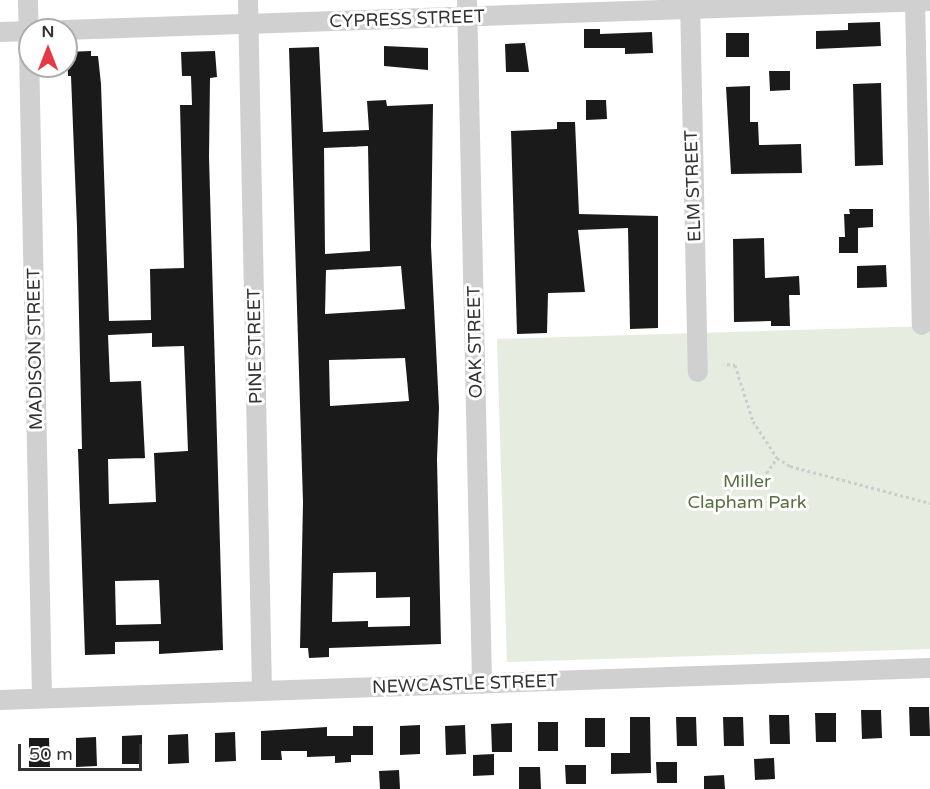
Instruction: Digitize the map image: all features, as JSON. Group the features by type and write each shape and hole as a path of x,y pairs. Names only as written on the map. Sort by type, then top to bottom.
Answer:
{"street":[{"name":"MADISON STREET","path":"28,0 29,18"},
{"name":"PINE STREET","path":"248,0 262,691"},
{"path":"920,1 922,325"},
{"name":"CYPRESS STREET","path":"78,30 248,24 467,8 920,1"},
{"name":"ELM STREET","path":"690,4 698,372"},
{"name":"OAK STREET","path":"467,8 482,684"},
{"path":"0,32 18,31"},
{"name":"MADISON STREET","path":"30,78 42,698"},
{"name":"NEWCASTLE STREET","path":"0,700 930,668"}],"path":[{"path":"727,364 735,365 753,421 777,458 790,466 930,503"},
{"path":"763,478 777,458"}],"green space":[{"name":"Miller Clapham Park","path":"930,326 930,649 507,662 497,339"}],"building":[{"path":"880,22 881,46 816,49 816,31 848,30 848,23"},
{"path":"584,29 600,29 600,34 652,32 653,53 625,54 625,48 584,48"},
{"path":"726,33 749,33 749,57 726,57"},
{"path":"525,43 529,72 506,72 505,44"},
{"path":"384,46 428,48 428,70 384,66"},
{"path":"319,47 323,132 369,130 367,101 386,100 387,106 433,104 431,246 439,408 437,459 441,644 329,648 329,657 309,658 308,648 300,648 303,502 289,48","holes":["368,146 370,251 325,254 324,148","401,266 405,309 325,314 326,270","405,358 409,401 330,406 329,360","376,572 376,598 410,597 410,626 368,627 368,621 332,622 333,573"]},
{"path":"91,51 91,56 98,56 101,84 109,321 151,320 150,269 184,268 180,105 192,105 191,76 182,76 181,52 215,51 217,77 210,78 209,157 223,650 159,654 159,641 115,642 115,654 85,655 78,449 82,449 71,78 78,78 78,52","holes":["152,333 152,347 184,346 188,451 154,453 156,502 109,504 108,459 145,458 141,381 110,382 108,335","159,580 161,624 116,625 115,581"]},
{"path":"769,71 790,71 790,90 770,91"},
{"path":"881,83 883,165 855,166 853,84"},
{"path":"750,86 750,122 758,122 759,145 801,144 802,173 731,174 726,87"},
{"path":"586,100 606,100 607,119 586,120"},
{"path":"557,122 575,122 579,214 658,216 658,328 630,329 628,228 578,230 585,292 548,293 547,333 517,334 511,131 557,129"},
{"path":"849,209 873,209 873,227 858,228 858,253 839,253 839,237 845,237 844,214 850,214"},
{"path":"764,238 765,278 799,276 800,295 789,295 790,326 771,326 771,321 734,322 733,239"},
{"path":"886,265 887,287 857,288 857,266"},
{"path":"909,707 929,707 930,736 910,736"},
{"path":"861,710 881,710 882,738 862,739"},
{"path":"815,713 836,713 836,742 816,742"},
{"path":"769,715 789,715 790,744 770,744"},
{"path":"630,717 650,717 651,773 611,774 611,753 630,753"},
{"path":"676,717 696,717 697,746 677,746"},
{"path":"723,717 743,717 744,746 724,746"},
{"path":"585,718 605,718 605,747 585,747"},
{"path":"538,722 558,722 558,751 538,751"},
{"path":"512,723 512,752 492,752 491,724"},
{"path":"420,725 420,754 400,755 400,726"},
{"path":"465,725 466,754 446,755 445,726"},
{"path":"353,726 373,726 373,755 351,755 351,762 335,763 335,756 307,757 307,751 281,751 282,760 261,760 261,731 327,727 327,736 353,736"},
{"path":"235,732 236,761 215,762 215,733"},
{"path":"188,734 189,763 168,764 168,735"},
{"path":"142,735 142,764 122,764 122,736"},
{"path":"96,737 97,766 76,767 76,738"},
{"path":"29,738 49,738 50,767 29,767"},
{"path":"494,754 494,775 473,776 473,755"},
{"path":"774,758 775,779 755,780 754,759"},
{"path":"656,762 677,762 677,783 657,783"},
{"path":"565,765 586,765 586,784 566,784"},
{"path":"519,767 540,767 541,789 519,789"},
{"path":"399,770 400,789 380,789 379,771"},
{"path":"724,775 725,789 704,789 704,776"}]}
